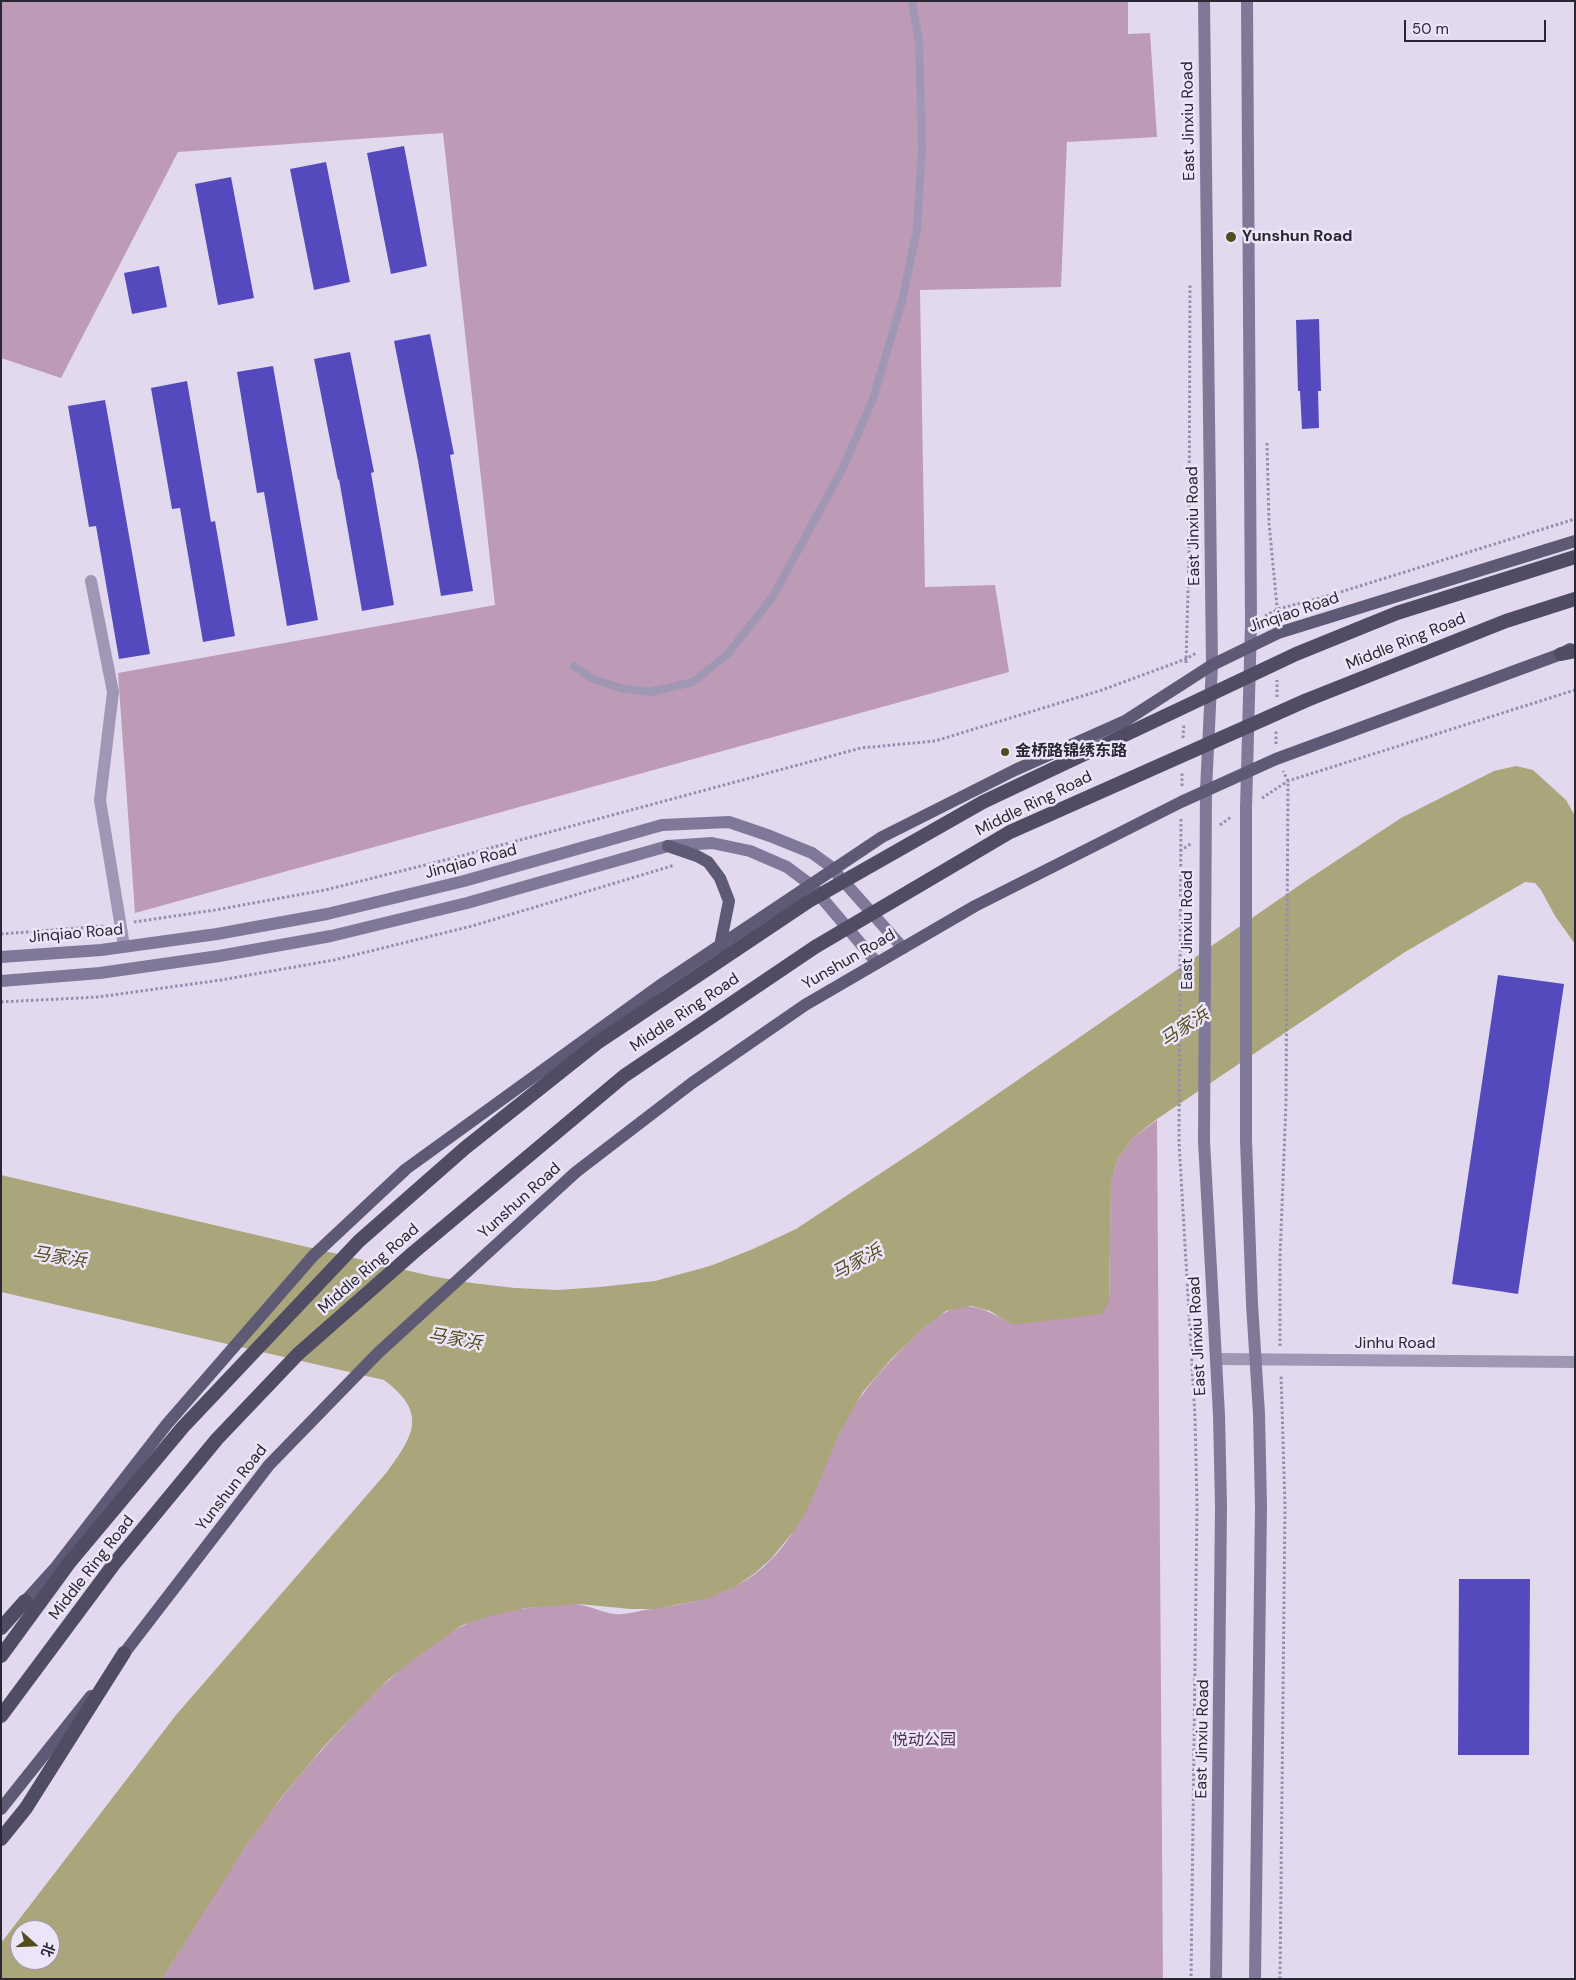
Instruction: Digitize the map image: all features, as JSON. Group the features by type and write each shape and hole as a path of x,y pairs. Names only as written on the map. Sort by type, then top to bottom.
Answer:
{"highway":[{"name":"Middle Ring Road","path":"1,1656 69,1563 183,1427 359,1241 465,1148 597,1043 810,901 982,802 1296,654 1397,613 1575,557"},
{"name":"Middle Ring Road","path":"1,1716 114,1564 218,1439 298,1354 414,1252 624,1076 815,947 1010,832 1307,700 1506,621 1575,599"},
{"path":"1561,654 1575,650"},
{"path":"1,1628 25,1601"},
{"path":"1,1839 26,1808 124,1654"}],"main road":[{"name":"East Jinxiu Road","path":"1204,1 1212,643 1205,834 1204,1141 1222,1506 1216,1979"},
{"path":"1247,1 1251,645 1246,808 1246,1140 1259,1414 1261,1506 1255,1979"},
{"name":"Jinqiao Road","path":"835,869 882,837 1015,770 1125,721 1212,665 1278,633 1575,541"},
{"path":"1206,790 1276,759 1561,654 1575,646"},
{"name":"Yunshun Road","path":"1,1809 124,1654 269,1465 378,1353 576,1172 700,1078 805,1005 975,906 1206,790"},
{"name":"Jinqiao Road","path":"1,957 124,946 217,934 327,914 464,881 662,825 729,822 812,853 835,869 903,948"},
{"path":"1,981 100,973 218,956 331,936 467,903 668,846 712,843 750,851 787,867 811,885 877,963"},
{"path":"668,846 708,862 720,878 729,901 720,946"},
{"path":"1,1632 25,1601 56,1567 167,1424 313,1256 406,1169 659,986 835,869"}],"street":[{"path":"91,581 113,692 100,800 124,946"},
{"name":"Jinhu Road","path":"1216,1359 1575,1362"}],"lane":[{"path":"574,666 594,679 621,688 650,692 693,682 728,654 773,596 843,468 873,399 902,301 917,230 922,148 919,42 912,1"}],"path":[{"path":"1185,681 1189,557 1190,279"},
{"path":"1267,435 1269,523 1278,609 1278,633"},
{"path":"1251,623 1278,609 1331,595 1575,519"},
{"path":"1,934 120,924 215,910 325,890 458,857 862,748 935,741 1102,690 1186,659 1212,643"},
{"path":"1277,672 1277,701"},
{"path":"1180,851 1288,781 1575,690"},
{"path":"1183,746 1184,718"},
{"path":"1276,720 1276,759 1288,781 1286,1103 1280,1258 1280,1360 1285,1516 1280,1979"},
{"path":"1182,765 1179,920 1179,1142 1195,1416 1197,1506 1191,1979"}],"green space":[{"path":"1,1 1128,1 1128,34 1150,33 1157,137 1067,142 1061,287 920,290 925,587 995,585 1009,672 135,913 118,673 495,605 443,133 178,152 61,378 1,358"},
{"name":"悦动公园","path":"1157,1120 1163,1979 162,1979 233,1865 292,1785 370,1698 413,1659 468,1623 511,1610 555,1604 575,1604 622,1614 688,1603 729,1589 755,1574 785,1544 806,1509 839,1434 854,1407 892,1359 927,1325 950,1310 960,1307 983,1310 1012,1325 1109,1302 1111,1182 1118,1158 1134,1137"}],"water":[{"name":"马家浜","path":"1516,766 1533,770 1566,800 1575,816 1575,944 1555,916 1541,890 1535,883 1525,882 1405,952 1157,1119 1134,1137 1118,1158 1111,1182 1109,1302 1102,1314 1012,1325 990,1311 971,1306 946,1311 925,1327 892,1358 863,1392 839,1434 809,1506 797,1527 771,1559 735,1587 706,1599 656,1609 631,1609 578,1604 526,1608 493,1615 463,1625 425,1651 389,1679 321,1750 281,1798 244,1849 162,1979 1,1979 1,1943 10,1931 10,1970 60,1970 60,1920 19,1920 176,1715 387,1472 404,1447 410,1435 412,1425 407,1403 384,1380 1,1292 1,1175 431,1276 472,1283 558,1290 655,1281 710,1266 796,1229 928,1142 1307,880 1401,818 1494,771"}],"building":[{"path":"404,146 427,266 391,274 367,153"},
{"path":"326,162 350,282 314,290 290,169"},
{"path":"231,177 254,298 218,305 195,184"},
{"path":"159,266 167,307 132,314 124,273"},
{"path":"1319,319 1321,391 1318,391 1319,428 1302,429 1300,391 1298,391 1296,320"},
{"path":"430,334 454,454 450,455 473,591 441,596 418,461 394,341"},
{"path":"350,352 374,472 371,473 394,605 362,611 339,479 314,359"},
{"path":"273,366 318,620 287,626 264,492 257,493 237,372"},
{"path":"187,381 211,522 215,521 235,636 203,642 180,508 172,509 151,388"},
{"path":"105,400 150,654 119,659 96,526 89,527 68,406"},
{"path":"1498,975 1564,984 1518,1294 1452,1284"},
{"path":"1459,1579 1530,1579 1529,1755 1458,1755"}],"place":[{"name":"Yunshun Road","path":"1231,237"},
{"name":"金桥路锦绣东路","path":"1005,752"}]}
